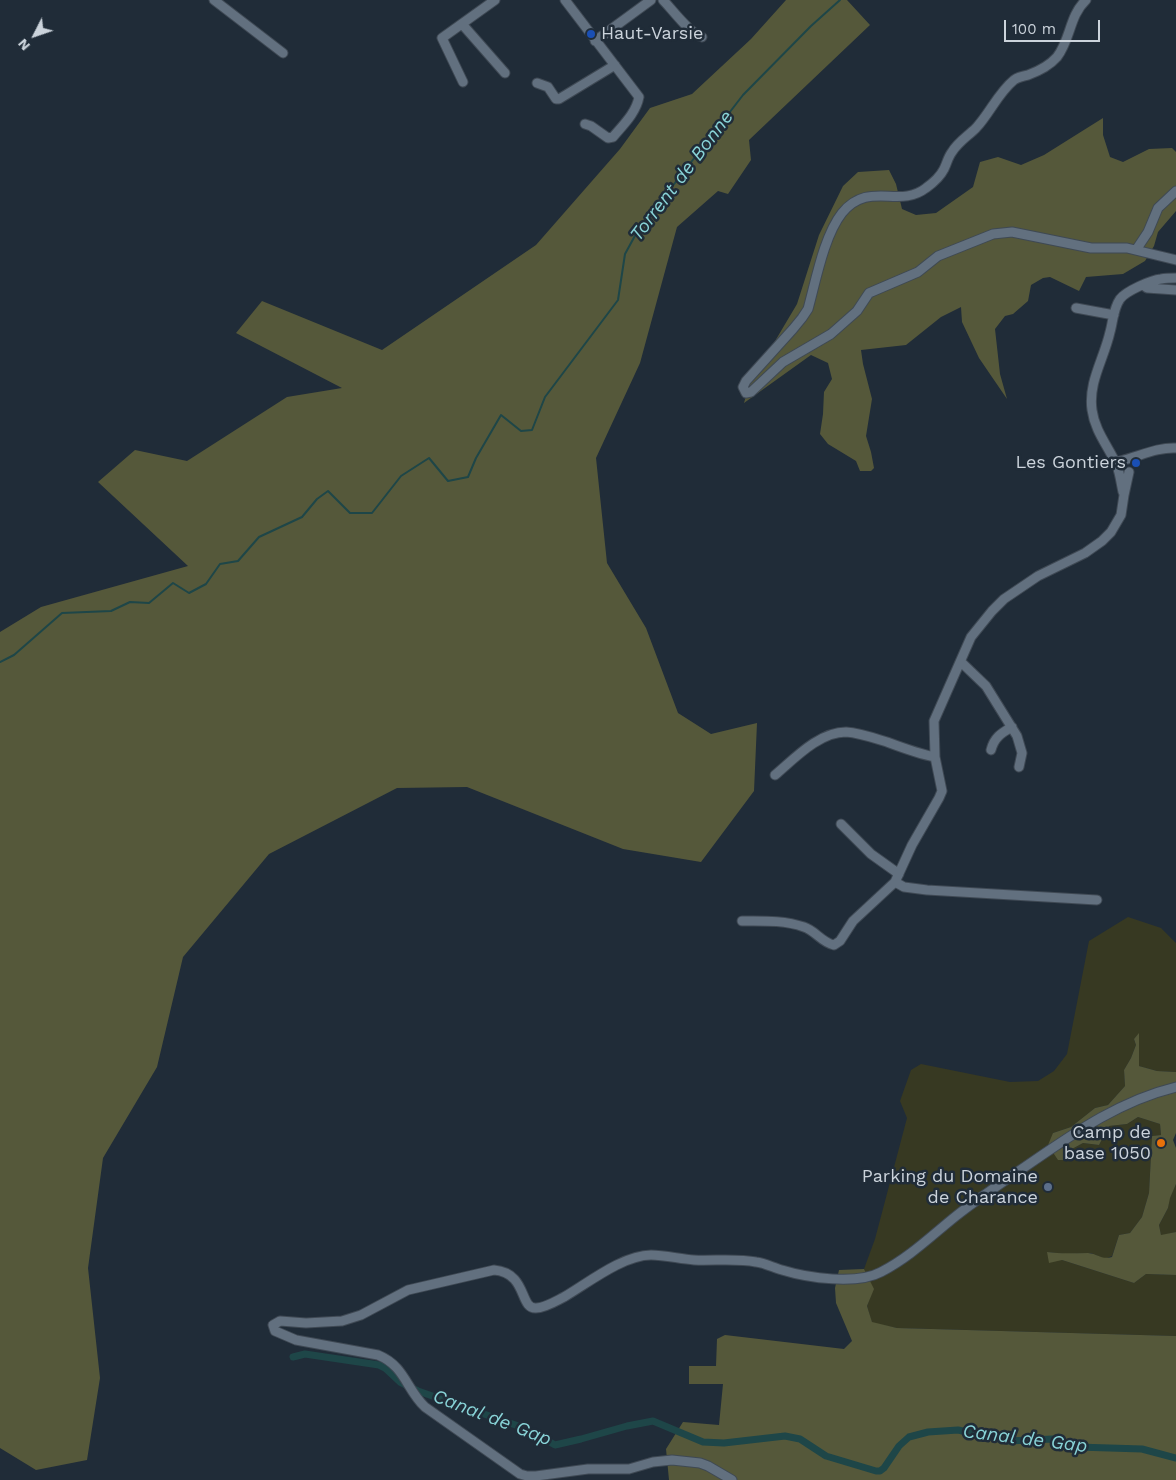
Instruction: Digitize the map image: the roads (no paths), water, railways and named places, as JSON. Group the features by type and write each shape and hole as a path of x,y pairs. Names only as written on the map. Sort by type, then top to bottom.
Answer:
{"street":[{"path":"214,0 283,54"},
{"path":"463,82 442,38 494,0"},
{"path":"565,0 639,97 638,105 632,115 613,137 608,138 585,124"},
{"path":"595,41 650,0"},
{"path":"663,0 692,31 702,36"},
{"path":"1086,0 1074,14 1066,40 1056,57 1041,70 1016,78 1008,86 976,128 950,154 944,169 934,181 919,193 911,195 867,196 858,199 843,212 836,221 826,242 808,309 772,355 746,381 743,387 746,392 751,392 788,358 831,334 857,311 869,293 918,272 938,256 993,234 1012,232 1090,248 1127,248 1176,260"},
{"path":"462,24 505,74"},
{"path":"537,83 548,87 556,99 559,99 615,65"},
{"path":"1136,250 1148,232 1158,208 1176,191"},
{"path":"1126,466 1107,449 1098,432 1092,408 1095,375 1120,300 1126,294 1143,285 1159,279 1176,278"},
{"path":"1143,285 1147,288 1176,290"},
{"path":"1076,308 1114,316"},
{"path":"1126,466 1146,454 1162,449 1176,448"},
{"path":"742,921 774,921 806,927 826,943 834,945 840,941 853,921 897,878 912,845 942,791 935,756 934,721 971,637 1004,599 1038,576 1085,553 1102,541 1121,515 1126,466"},
{"path":"961,662 986,686 1017,736 1022,754 1019,768"},
{"path":"991,750 993,742 1000,733 1012,727"},
{"path":"775,775 804,749 833,734 845,732 875,738 935,756"},
{"path":"841,824 904,887 1098,900"},
{"path":"732,1480 708,1466 689,1461 661,1460 628,1469 588,1469 536,1476 520,1474 425,1407 410,1388 396,1365 385,1358 378,1355 296,1340 275,1331 274,1325 280,1321 306,1323 342,1321 361,1315 408,1290 494,1270 502,1271 514,1277 518,1281 526,1302 533,1308 536,1308 556,1302 638,1256 652,1255 692,1260 757,1262 784,1271 824,1278 855,1279 872,1277 911,1254 971,1205 1081,1128 1102,1115 1176,1087"}],"waterway":[{"name":"Torrent de Bonne","path":"0,662 14,655 62,613 111,611 130,602 149,603 173,583 189,593 206,584 220,564 238,561 259,537 302,517 317,499 328,491 350,513 372,513 401,476 429,458 448,481 468,477 476,458 501,415 521,431 532,430 545,397 618,300 625,254 637,232 743,95 811,26 840,0"},
{"name":"Canal de Gap","path":"293,1357 305,1354 379,1365 400,1382 418,1391 527,1429 555,1445 653,1421 703,1442 724,1443 785,1436 800,1439 826,1456 876,1471 884,1468 899,1446 909,1437 928,1432 958,1430 1008,1441 1053,1439 1077,1447 1142,1449 1176,1458"}],"place":[{"name":"Haut-Varsie","path":"591,34"},
{"name":"Les Gontiers","path":"1136,463"},
{"name":"Camp de base 1050","path":"1161,1143"},
{"name":"Parking du Domaine de Charance","path":"1048,1187"}]}
